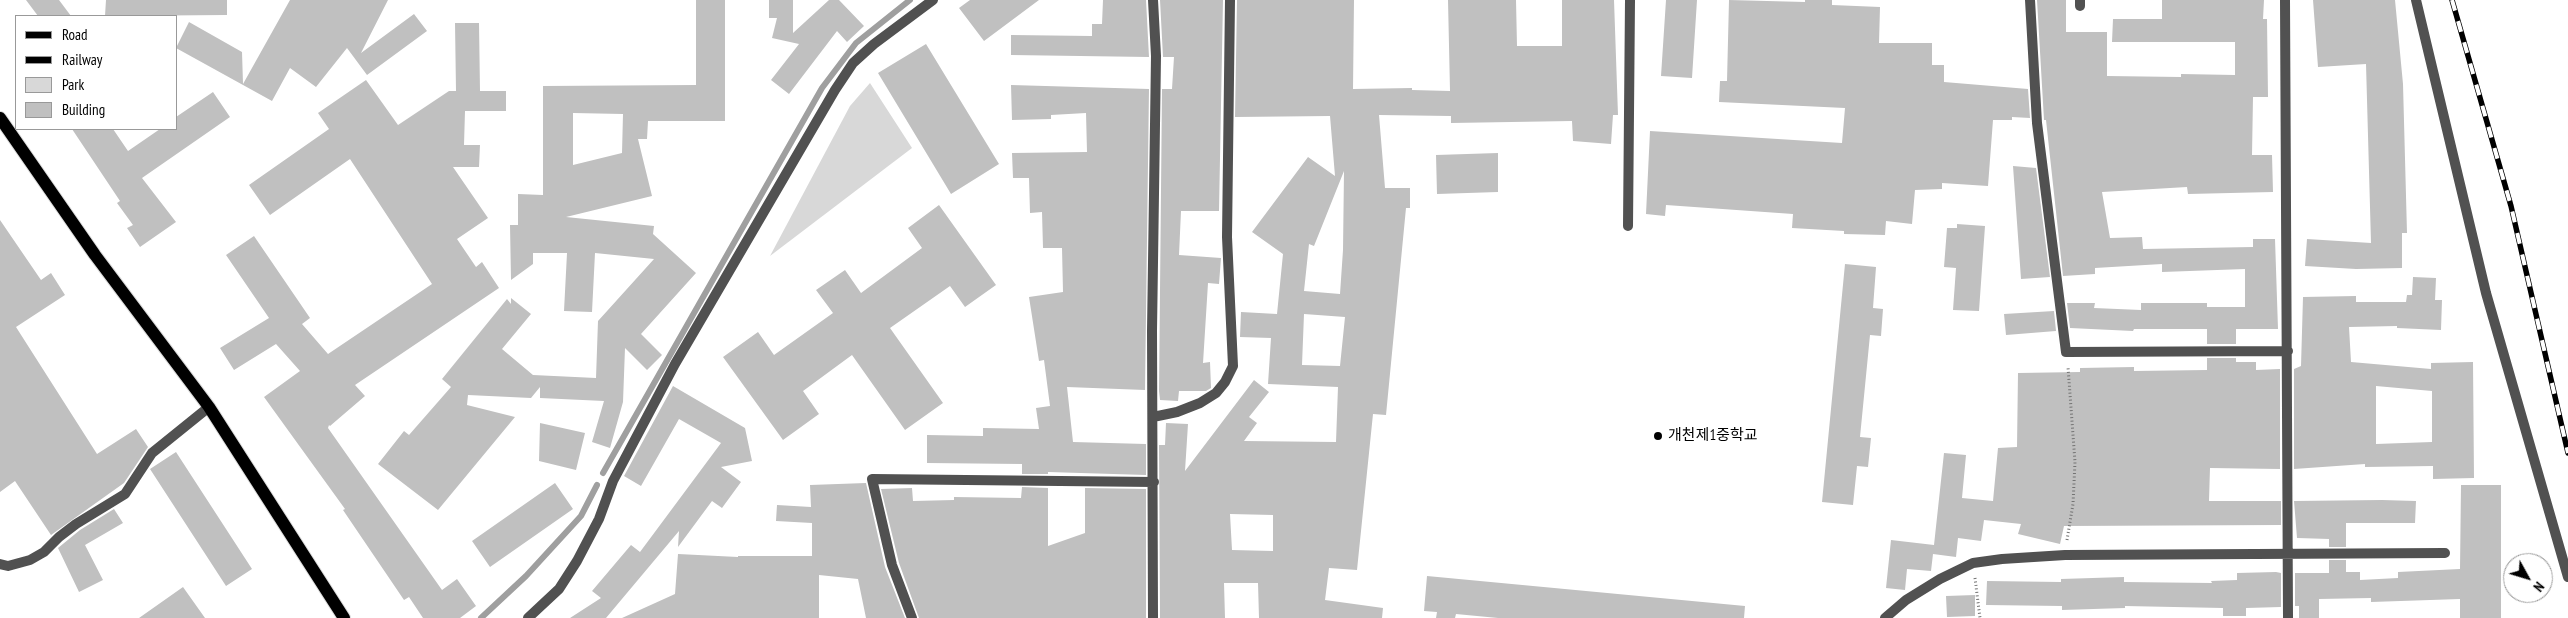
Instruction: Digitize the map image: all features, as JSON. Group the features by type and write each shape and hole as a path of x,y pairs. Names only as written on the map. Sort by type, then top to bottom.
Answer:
{"main road":[{"path":"0,118 95,255 209,407 344,618"}],"street":[{"path":"528,618 559,589 578,561 599,519 614,480 675,364 835,90 853,63 874,44 933,0"},
{"path":"1153,0 1156,56 1152,332 1153,618"},
{"path":"1153,417 1177,412 1200,403 1216,393 1225,382 1233,366 1227,237 1230,0"},
{"path":"1628,226 1630,0"},
{"path":"2030,0 2037,123 2066,352 2288,352"},
{"path":"2285,0 2288,618"},
{"path":"2416,0 2486,293 2568,577"},
{"path":"0,564 8,566 30,560 44,552 76,524 125,494 152,453 209,407"},
{"path":"912,618 892,566 872,479 1154,482"},
{"path":"1885,618 1906,600 1973,563 2065,555 2445,553"}],"path":[{"path":"2065,555 2073,504 2075,462 2066,352"},
{"path":"1973,563 1980,618"}],"green space":[{"path":"870,83 912,148 770,256 850,106"}],"building":[{"path":"26,0 59,0 70,15 37,15"},
{"path":"106,0 227,0 227,15 105,15"},
{"path":"290,0 388,0 361,53 414,14 427,31 367,75 347,48 316,87 290,68 272,101 178,49 178,44 189,22 242,52 243,84"},
{"path":"696,0 725,0 725,121 648,121 647,139 638,139 652,196 566,217 654,226 653,234 696,273 641,334 662,355 647,370 625,348 623,402 610,448 592,442 604,401 540,398 540,387 531,398 468,395 467,405 515,417 438,510 378,464 404,431 409,435 451,387 442,379 507,299 511,304 511,298 531,314 502,349 533,375 596,378 598,321 654,259 595,253 592,312 564,311 567,253 533,253 533,264 511,280 510,225 518,225 518,194 543,195 543,86 696,85","holes":["573,113 623,114 622,153 573,165"]},
{"path":"769,0 793,0 793,33 829,0 839,0 864,26 847,42 837,31 789,94 771,80 799,44 772,38 777,18 769,18"},
{"path":"970,0 1039,0 984,41 959,8"},
{"path":"1103,0 1146,0 1149,57 1011,55 1011,35 1092,36 1092,24 1102,24"},
{"path":"1160,0 1223,0 1219,211 1181,211 1179,255 1221,258 1219,284 1208,283 1203,363 1210,362 1211,388 1206,391 1179,391 1178,401 1160,400 1159,391 1162,89 1172,89 1174,57 1163,57"},
{"path":"1237,0 1354,0 1353,89 1412,88 1412,90 1450,91 1448,0 1516,0 1517,46 1562,46 1562,0 1614,0 1618,115 1613,115 1611,144 1573,141 1572,121 1451,123 1451,116 1379,115 1385,188 1410,188 1410,208 1406,208 1386,415 1373,414 1357,570 1329,568 1325,600 1383,608 1382,618 1259,618 1258,583 1224,583 1225,618 1160,618 1159,445 1165,445 1166,423 1188,424 1185,471 1254,380 1269,392 1249,417 1257,423 1244,441 1336,442 1338,387 1268,384 1271,338 1240,337 1241,312 1277,314 1283,254 1252,232 1308,157 1335,176 1330,116 1235,117","holes":["1344,171 1343,250 1340,294 1304,291 1309,244 1314,246","1304,314 1345,317 1340,366 1302,365","1230,514 1273,515 1273,551 1232,550"]},
{"path":"1666,0 1697,0 1692,78 1661,76"},
{"path":"1729,0 1805,2 1805,0 1832,0 1832,5 1880,7 1879,43 1932,43 1932,65 1944,65 1944,82 2028,89 2030,118 2012,117 2012,120 1993,120 1988,186 1942,183 1942,189 1915,190 1912,224 1886,221 1885,235 1844,234 1844,231 1792,228 1793,214 1666,205 1665,216 1646,214 1650,131 1842,143 1845,108 1719,102 1720,81 1727,81"},
{"path":"2037,0 2066,0 2066,32 2107,32 2107,76 2181,77 2181,74 2235,75 2235,42 2112,42 2113,19 2162,19 2162,0 2264,0 2263,19 2267,19 2268,97 2253,97 2252,155 2272,155 2273,192 2188,194 2187,187 2102,192 2110,238 2142,237 2143,249 2253,247 2253,239 2275,239 2278,329 2236,329 2236,344 2207,344 2207,329 2134,329 2133,331 2070,328 2067,303 2095,303 2094,308 2141,310 2141,303 2207,303 2207,307 2245,307 2245,269 2162,272 2162,264 2095,268 2095,274 2063,276 2046,120 2044,120"},
{"path":"2313,0 2395,0 2403,84 2407,233 2402,233 2402,268 2356,269 2305,266 2307,239 2371,243 2366,64 2318,67"},
{"path":"455,23 479,23 480,91 506,91 506,111 465,111 464,145 480,145 479,167 453,167 488,218 457,239 476,267 482,262 499,288 355,385 365,396 329,425 328,428 442,590 457,579 476,606 460,618 423,618 409,597 404,600 343,510 345,509 264,397 300,371 276,344 234,370 220,348 269,318 226,255 254,236 310,318 302,324 328,354 432,284 350,159 270,215 249,185 329,129 318,113 366,80 398,125 449,91 456,91"},
{"path":"926,44 999,164 951,194 878,73"},
{"path":"1011,85 1149,89 1145,390 1067,387 1073,442 1146,444 1146,475 1048,472 1048,474 1022,474 1022,464 927,463 927,435 983,436 983,428 1039,429 1036,408 1050,406 1044,360 1039,361 1029,297 1063,292 1062,248 1043,248 1042,212 1030,213 1029,178 1013,178 1012,153 1087,152 1086,113 1051,115 1051,119 1012,120"},
{"path":"213,92 230,117 142,178 176,222 140,247 127,228 133,225 117,203 120,201 73,130 114,130 128,151 159,130 178,130 178,116"},
{"path":"1498,153 1498,192 1437,194 1436,155"},
{"path":"2013,166 2036,168 2050,277 2021,279"},
{"path":"939,205 996,285 965,307 950,286 890,328 943,403 905,430 852,355 803,391 819,414 783,440 723,357 758,332 774,355 833,313 816,290 845,270 861,293 922,248 908,228"},
{"path":"0,220 41,280 51,273 65,295 16,327 97,454 136,429 148,447 124,483 51,535 15,481 0,492"},
{"path":"1957,224 1985,226 1979,311 1953,310 1956,268 1944,267 1947,228 1957,228"},
{"path":"1845,264 1876,267 1873,308 1883,309 1881,336 1870,335 1860,437 1871,438 1868,467 1857,466 1853,505 1822,502"},
{"path":"2413,277 2436,278 2435,300 2442,300 2441,330 2397,328 2397,326 2349,327 2351,362 2431,369 2431,363 2473,362 2474,478 2433,479 2433,466 2365,467 2365,464 2294,469 2294,369 2301,366 2303,297 2356,296 2356,302 2406,302 2407,295 2412,295","holes":["2376,386 2432,391 2432,442 2376,444"]},
{"path":"2054,311 2056,331 2006,335 2004,314"},
{"path":"2207,358 2236,358 2236,362 2256,362 2256,370 2280,369 2280,469 2210,468 2209,501 2281,501 2281,525 2064,526 2060,544 2018,534 2021,524 1984,520 1981,541 1958,538 1956,557 1933,554 1931,571 1907,569 1905,590 1886,588 1891,540 1934,545 1944,453 1966,455 1962,498 1993,501 1998,448 2017,447 2018,373 2080,372 2080,368 2134,367 2134,371 2207,370"},
{"path":"673,386 745,428 752,461 721,467 741,482 722,508 712,501 678,547 679,531 606,618 570,618 601,598 592,591 631,545 640,552 721,443 679,419 641,486 624,476"},
{"path":"540,423 585,433 576,470 539,461"},
{"path":"176,452 252,569 226,586 150,469"},
{"path":"555,483 573,509 490,567 472,541"},
{"path":"866,483 885,567 905,618 866,618 858,579 819,575 819,618 622,618 675,594 678,554 738,557 812,556 812,523 776,521 777,505 811,507 810,485"},
{"path":"2461,485 2501,485 2501,618 2460,618 2460,599 2371,602 2371,598 2319,599 2319,618 2299,618 2299,606 2295,606 2295,573 2329,573 2329,560 2346,560 2346,572 2360,572 2360,580 2398,578 2398,572 2460,569"},
{"path":"1022,487 1048,488 1048,546 1085,533 1085,488 1146,489 1146,618 919,618 899,563 881,489 912,488 913,501 954,500 954,497 1021,498"},
{"path":"2294,501 2416,501 2415,523 2346,523 2346,547 2329,547 2329,539 2297,538"},
{"path":"114,509 123,523 85,545 103,580 79,592 58,548 80,530"},
{"path":"2237,573 2281,573 2281,607 2246,608 2246,616 2223,616 2223,608 2125,606 2125,608 2062,610 2062,606 1986,605 1987,581 2061,582 2061,579 2124,577 2124,582 2212,583 2211,581 2237,580"},
{"path":"1427,576 1745,606 1744,618 1498,618 1456,614 1455,618 1436,618 1437,612 1424,611"},
{"path":"183,587 205,618 139,618"},
{"path":"1975,595 1975,616 1947,617 1946,596"}],"waterway":[{"path":"603,473 822,88 856,43 910,0"},
{"path":"481,618 526,576 581,516 597,485"}],"railway":[{"path":"2452,0 2511,206 2568,453"}],"place":[{"name":"개천제1중학교","path":"1658,436"}]}
